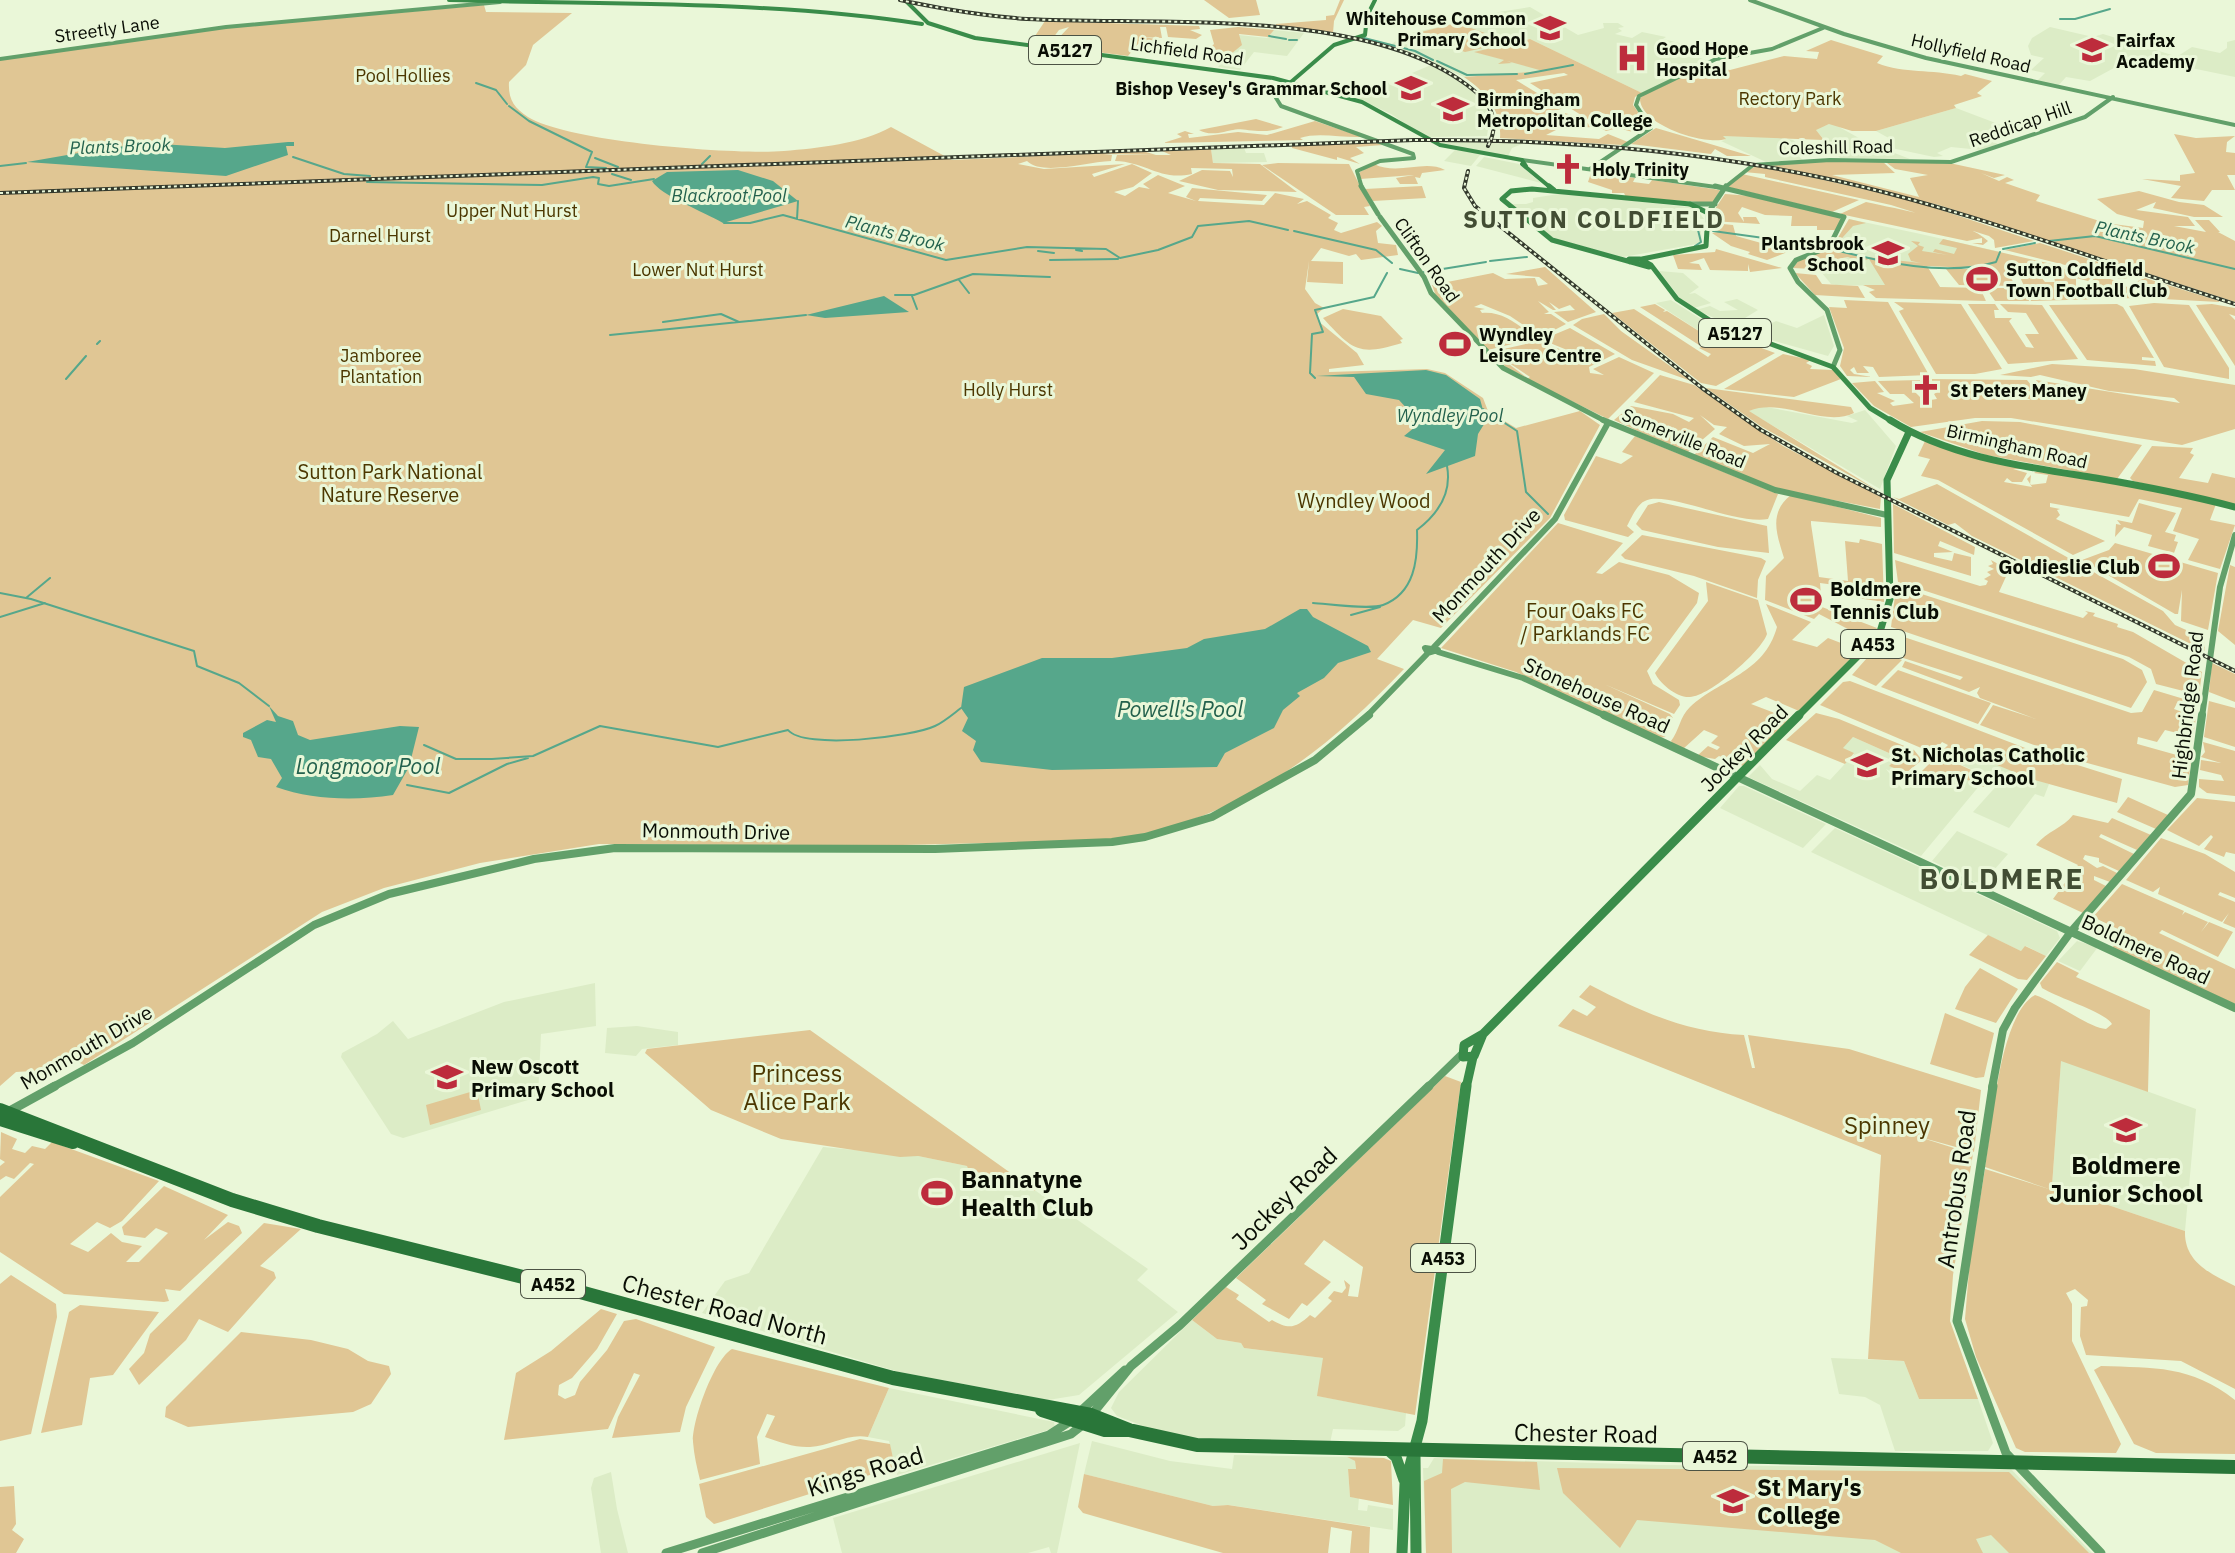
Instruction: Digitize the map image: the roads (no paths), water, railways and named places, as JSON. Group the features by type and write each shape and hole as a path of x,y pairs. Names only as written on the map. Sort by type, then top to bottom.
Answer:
{"highway":[{"name":"Chester Road North","path":"2,1114 59,1140 87,1143 232,1200 341,1233 551,1284 893,1378 1081,1417"},
{"name":"Chester Road","path":"1081,1417 1105,1430 1129,1430 1197,1445 2235,1467"}],"main road":[{"name":"Lichfield Road","path":"449,0 620,5 704,1 866,14 924,22 995,42 1189,64 1291,82 1375,107 1426,139 1524,162"},
{"path":"905,0 924,22"},
{"path":"1291,82 1334,45 1365,35 1367,16 1375,0"},
{"name":"A5127","path":"1524,162 1545,183"},
{"path":"1532,189 1690,204 1708,213 1708,242 1702,248 1630,262 1552,240 1502,200 1511,191 1544,187 1545,183"},
{"path":"1545,183 1557,191"},
{"path":"1545,183 1566,192"},
{"name":"Birmingham Road","path":"1641,262 1654,270 1677,299 1714,323 1833,367 1870,408 1909,432 2004,462 2162,489 2235,507"},
{"name":"Jockey Road","path":"1469,1054 1483,1034 1879,635 1888,617 1890,599 1886,489 1909,432"},
{"name":"A453","path":"1402,1553 1405,1484 1422,1421 1469,1054"},
{"path":"1387,1450 1396,1457 1405,1484"},
{"name":"A453","path":"1415,1450 1416,1553"}],"street":[{"name":"Hollyfield Road","path":"1750,0 1824,28 1926,58 2235,125"},
{"name":"Streetly Lane","path":"0,59 246,24 496,2"},
{"path":"1590,169 1651,128 1636,105 1639,96 1716,59 1778,47 1824,28"},
{"name":"Clifton Road","path":"1291,82 1273,93 1278,104 1414,155 1414,158 1380,161 1357,171 1358,181 1379,216 1421,272 1431,293 1486,352"},
{"name":"Reddicap Hill","path":"1956,161 2093,112 2113,97"},
{"name":"Coleshill Road","path":"1726,186 1745,169 1760,163 1956,161"},
{"path":"1524,162 1726,186 1844,217 1828,248 1794,261 1790,268 1794,278 1828,313 1840,350 1833,367"},
{"path":"1708,213 1726,186"},
{"path":"1690,204 1717,203"},
{"name":"Somerville Road","path":"1486,352 1507,371 1608,423 1775,490 1887,515"},
{"name":"Monmouth Drive","path":"2,1114 120,1051 314,925 358,905 447,878 534,859 615,848 790,851 1081,843 1134,839 1197,823 1241,804 1315,760 1380,706 1555,519 1608,423"},
{"name":"Highbridge Road","path":"2071,932 2191,794 2208,657 2223,573 2235,535"},
{"name":"Stonehouse Road","path":"1433,651 1517,675 1739,778"},
{"name":"Boldmere Road","path":"1739,778 2235,1008"},
{"name":"Antrobus Road","path":"2071,932 2015,1008 2003,1030 1980,1155 1957,1321 2005,1449 2014,1463 2101,1553"},
{"name":"Jockey Road","path":"1081,1417 1131,1366 1180,1325 1469,1054"},
{"name":"Kings Road","path":"666,1553 1039,1439 1058,1432 1081,1417"},
{"name":"Kings Road","path":"702,1553 1063,1438 1081,1417"}],"water":[{"path":"294,142 294,146 286,146 288,155 226,176 27,162 96,150 81,149 160,144 225,148"},
{"name":"Blackroot Pool","path":"738,170 773,181 798,201 723,223 673,198 652,181 667,172"},
{"path":"884,296 909,312 825,318 806,315"},
{"name":"Wyndley Pool","path":"1426,370 1446,375 1480,399 1486,421 1478,434 1475,456 1426,474 1445,450 1404,436 1420,423 1399,400 1366,394 1354,377 1316,376"},
{"name":"Powell's Pool","path":"1300,609 1307,609 1313,617 1368,646 1371,652 1338,663 1324,678 1297,693 1300,696 1283,710 1274,728 1225,753 1217,767 1052,770 981,762 973,750 976,741 962,731 968,718 961,708 964,687 1042,658 1112,658 1187,648 1204,639 1265,629"},
{"name":"Longmoor Pool","path":"269,706 278,716 293,721 298,735 310,740 400,726 419,727 409,767 393,795 334,798 304,795 276,787 282,778 271,759 258,757 251,740 243,737 243,733 267,720 276,722"}],"waterway":[{"path":"2060,19 2075,19 2110,9"},
{"path":"1093,21 1177,22"},
{"path":"1178,22 1191,22"},
{"path":"1269,36 1286,39"},
{"path":"1364,38 1415,51 1433,60"},
{"path":"1289,40 1297,40"},
{"path":"1437,61 1467,75 1517,74"},
{"path":"1525,74 1573,65"},
{"path":"476,83 496,90 507,104"},
{"path":"509,106 529,121 592,152 586,167 606,168"},
{"path":"702,164 710,156"},
{"name":"Plants Brook","path":"293,157 344,174 370,176"},
{"path":"595,158 618,167"},
{"name":"Plants Brook","path":"0,166 26,163"},
{"path":"612,174 631,180"},
{"name":"Plants Brook","path":"367,182 542,185 593,177 599,178 598,184 609,186 654,179"},
{"path":"797,219 798,201"},
{"name":"Plants Brook","path":"724,223 750,223 783,215 797,219"},
{"name":"Plants Brook","path":"797,219 946,260 1027,247 1106,249 1120,258 1158,250 1192,237 1198,226 1249,221 1288,230"},
{"name":"Plants Brook","path":"1695,246 1701,242 1698,230 1701,229"},
{"name":"Plants Brook","path":"1294,231 1376,250 1392,263"},
{"name":"Plants Brook","path":"1713,231 1823,246"},
{"name":"Plants Brook","path":"2049,241 2095,236 2235,269"},
{"name":"Plants Brook","path":"2003,249 2035,243"},
{"name":"Plants Brook","path":"1831,249 1892,263 1935,268 1996,262 2000,252"},
{"name":"Plants Brook","path":"1076,250 1082,251"},
{"path":"1038,251 1054,253"},
{"name":"Plants Brook","path":"1490,261 1527,257"},
{"path":"1050,260 1118,259"},
{"name":"Plants Brook","path":"1424,272 1486,262"},
{"name":"Plants Brook","path":"1400,269 1418,273"},
{"path":"1315,378 1310,373 1312,334 1323,332 1315,310 1374,297 1387,273"},
{"path":"895,295 914,295 973,274 1050,277"},
{"path":"959,280 969,293"},
{"path":"912,296 917,309"},
{"path":"663,322 721,314 739,322"},
{"path":"750,321 806,315"},
{"path":"610,335 749,321"},
{"path":"97,344 100,341"},
{"path":"66,379 86,356"},
{"path":"1483,409 1517,431 1526,492 1548,514"},
{"path":"1313,603 1377,606 1394,600 1402,592 1415,563 1417,530 1437,510 1445,494 1447,466"},
{"path":"26,598 50,578"},
{"path":"0,593 44,603"},
{"path":"0,617 44,603"},
{"path":"44,603 194,651 197,666 239,683 269,706"},
{"path":"1351,615 1380,607"},
{"path":"424,745 456,759 533,756 600,726 718,747 788,730 814,739 859,740 923,730 961,708"},
{"path":"407,785 449,793 507,764 528,758"}],"railway":[{"path":"900,0 1011,18 1255,25 1315,31 1372,42 1423,60 1475,91 1491,111 1494,127 1490,141"},
{"path":"0,193 1414,140 1490,141"},
{"path":"1488,146 1490,141"},
{"path":"1490,141 1671,153 1824,178 1928,204 2235,304"},
{"path":"1468,171 1464,188 1475,206 1702,388 1761,430 1837,473 2235,671"}],"place":[{"name":"Whitehouse Common Primary School","path":"1550,28"},
{"name":"Fairfax Academy","path":"2092,50"},
{"name":"Good Hope Hospital","path":"1632,58"},
{"name":"Bishop Vesey's Grammar School","path":"1411,88"},
{"name":"Birmingham Metropolitan College","path":"1453,109"},
{"name":"Holy Trinity","path":"1568,169"},
{"name":"Plantsbrook School","path":"1888,253"},
{"name":"Sutton Coldfield Town Football Club","path":"1982,279"},
{"name":"Wyndley Leisure Centre","path":"1455,344"},
{"name":"St Peters Maney","path":"1926,390"},
{"name":"Goldieslie Club","path":"2164,566"},
{"name":"Boldmere Tennis Club","path":"1806,600"},
{"name":"St. Nicholas Catholic Primary School","path":"1867,765"},
{"name":"New Oscott Primary School","path":"447,1077"},
{"name":"Boldmere Junior School","path":"2126,1130"},
{"name":"Bannatyne Health Club","path":"937,1193"},
{"name":"St Mary's College","path":"1733,1501"}],"district":[{"name":"SUTTON COLDFIELD","path":"1594,219"},
{"name":"BOLDMERE","path":"2002,878"}],"park label":[{"name":"Pool Hollies","path":"403,75"},
{"name":"Rectory Park","path":"1790,98"},
{"name":"Upper Nut Hurst","path":"512,210"},
{"name":"Darnel Hurst","path":"380,235"},
{"name":"Lower Nut Hurst","path":"698,269"},
{"name":"Jamboree Plantation","path":"381,365"},
{"name":"Holly Hurst","path":"1008,389"},
{"name":"Sutton Park National Nature Reserve","path":"390,482"},
{"name":"Wyndley Wood","path":"1364,500"},
{"name":"Four Oaks FC / Parklands FC","path":"1585,622"},
{"name":"Princess Alice Park","path":"797,1087"},
{"name":"Spinney","path":"1887,1125"}]}
